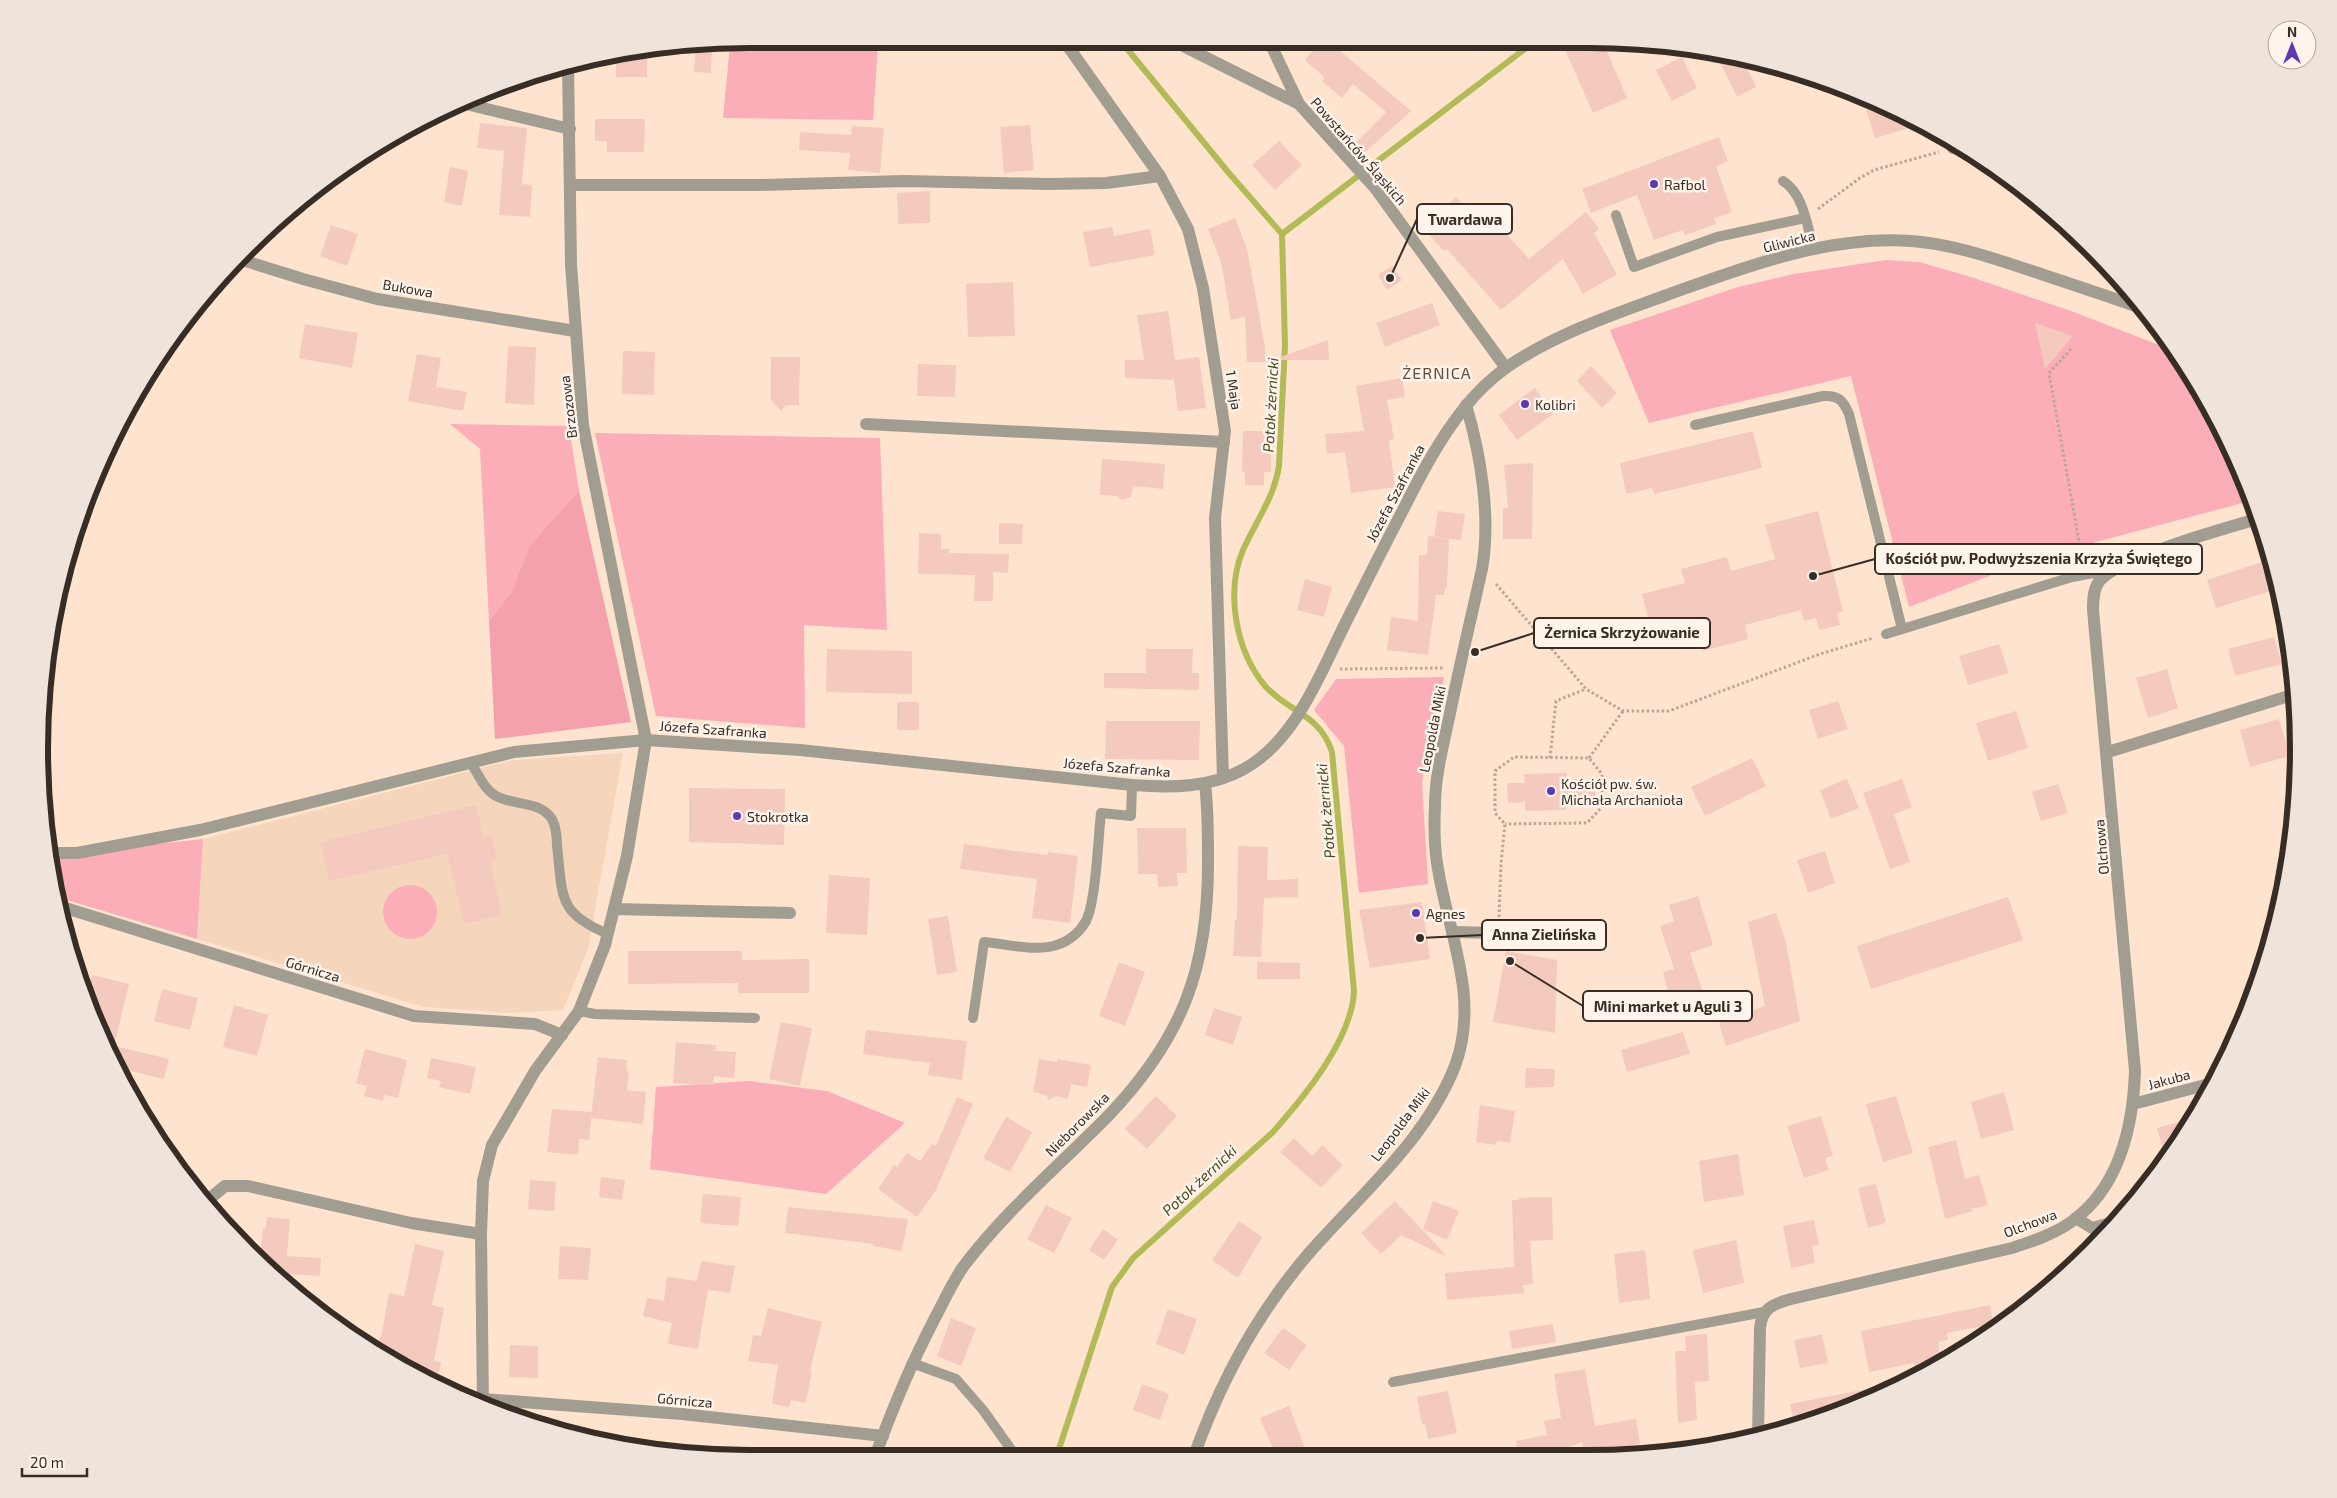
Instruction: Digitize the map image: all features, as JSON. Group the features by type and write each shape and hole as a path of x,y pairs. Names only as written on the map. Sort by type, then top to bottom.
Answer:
{"street":[{"name":"1 Maja","path":"1069,48 1160,176 1188,229 1201,279 1225,431 1215,518 1223,778"},
{"path":"1187,48 1299,104"},
{"name":"Powstańców Śląskich","path":"1272,48 1299,104 1375,188 1506,368"},
{"name":"Brzozowa","path":"568,71 571,264 583,425 646,740"},
{"path":"471,105 570,129"},
{"path":"570,186 904,182 1047,184 1106,183 1160,176"},
{"name":"Gliwicka","path":"1466,405 1506,368 1536,349 1625,310 1740,269 1814,250 1863,242 1888,240 1943,246 1996,259 2130,304"},
{"name":"Bukowa","path":"245,261 378,299 575,331"},
{"name":"Józefa Szafranka","path":"56,852 77,853 200,830 514,752 646,740 810,751 1132,785 1180,787 1205,784 1244,769 1276,744 1291,725 1322,670 1412,492 1437,447 1466,405"},
{"name":"Leopolda Miki","path":"1196,1450 1211,1411 1227,1378 1251,1334 1271,1304 1309,1253 1406,1146 1434,1108 1446,1087 1455,1065 1466,1025 1462,980 1438,868 1435,802 1441,754 1482,569 1485,544 1484,505 1478,453 1466,405"},
{"path":"866,424 1224,442"},
{"name":"Olchowa","path":"1764,1312 1772,1305 1791,1299 2012,1248 2045,1236 2076,1218 2102,1189 2122,1155 2134,1104 2135,1054 2093,600 2098,583 2116,569 2151,554 2251,521"},
{"path":"2108,752 2287,696"},
{"name":"Górnicza","path":"483,1398 481,1234 483,1181 492,1145 534,1071 579,1011 608,934 627,856 646,740"},
{"name":"Nieborowska","path":"878,1450 912,1363 954,1281 973,1255 1140,1080 1173,1032 1194,981 1206,926 1208,810 1205,784"},
{"name":"Górnicza","path":"66,908 414,1016 534,1024 562,1036"},
{"path":"614,909 790,913"},
{"path":"1452,932 1499,933 1566,927"},
{"name":"Jakuba","path":"2134,1104 2203,1086"},
{"path":"210,1198 225,1186 248,1186 411,1223 481,1234"},
{"path":"2076,1218 2092,1228 2103,1225"},
{"path":"1758,1430 1760,1328 1764,1312"},
{"name":"Górnicza","path":"500,1404 682,1414 883,1436"}],"lane":[{"path":"1783,181 1798,196 1814,250"},
{"path":"1616,215 1634,267 1717,237 1805,218"},
{"path":"1695,424 1823,396 1833,396 1840,399 1849,414 1902,629"},
{"path":"1886,634 2072,576 2116,569"},
{"path":"471,763 487,789 495,796 529,804 551,818 557,838 564,895 571,911 584,923 608,934"},
{"path":"973,1018 984,942 1038,947 1056,945 1068,940 1086,921 1092,900 1101,814 1130,816 1132,785"},
{"path":"579,1011 596,1014 755,1018"},
{"path":"1393,1382 1764,1312"},
{"path":"912,1363 956,1379 983,1410 1011,1450"}],"path":[{"path":"1834,199 1860,178 1874,170 1951,148"},
{"path":"2071,349 2049,373 2081,558 2120,547"},
{"path":"1482,569 1586,689 1623,711 1669,711 1820,654 1886,634"},
{"path":"1322,670 1460,668"},
{"path":"1550,758 1556,701 1586,689"},
{"path":"1589,758 1623,711"},
{"path":"1499,933 1501,863 1505,824 1495,813 1495,771 1514,757 1589,758"},
{"path":"1505,824 1586,823 1602,807 1602,774 1589,758"}],"shaded area":[{"path":"730,48 878,48 873,120 723,118"},
{"path":"1886,260 1919,262 1971,277 2071,311 2162,346 2196,398 2217,439 2244,503 2036,558 1909,607 1851,376 1649,423 1610,330 1738,287 1794,274"},
{"path":"450,424 569,426 579,491 527,554 511,593 489,621 480,449"},
{"path":"595,433 880,438 887,630 804,625 805,728 656,716"},
{"path":"579,491 631,722 495,739 489,621 511,593 530,546"},
{"path":"1444,677 1422,782 1428,884 1359,893 1344,746 1314,710 1336,679"},
{"path":"623,753 588,949 563,1010 510,1013 424,1007 197,939 203,839 513,760"},
{"path":"203,839 197,939 64,899 56,854"},
{"path":"405,885 415,885 425,889 433,897 437,912 433,927 425,935 415,939 405,939 395,935 387,927 383,917 383,907 387,897 395,889"},
{"path":"749,1081 827,1091 905,1123 826,1194 650,1169 656,1087"}],"building":[{"path":"1315,48 1337,48 1411,111 1363,154 1354,145 1386,112 1353,84 1342,98 1322,81 1325,78 1305,60"},
{"path":"1564,48 1605,48 1627,98 1593,113"},
{"path":"712,49 711,73 694,72 696,50"},
{"path":"647,56 647,77 616,77 616,60"},
{"path":"1682,57 1697,88 1672,101 1656,70"},
{"path":"1719,60 1746,66 1756,87 1737,97"},
{"path":"1872,108 1912,127 1875,138 1866,110"},
{"path":"595,119 645,119 644,152 607,152 607,141 595,141"},
{"path":"480,123 527,128 522,184 532,185 530,217 499,215 504,151 477,148"},
{"path":"1030,125 1034,170 1004,173 1000,127"},
{"path":"852,126 884,128 880,173 848,170 850,153 799,150 800,132 851,135"},
{"path":"1719,137 1728,161 1716,166 1732,212 1714,218 1716,224 1685,235 1683,230 1654,240 1637,195 1591,213 1582,189"},
{"path":"1279,141 1302,165 1275,190 1252,165"},
{"path":"450,167 468,171 462,206 444,202"},
{"path":"930,191 930,223 898,224 897,193"},
{"path":"1456,197 1487,230 1496,222 1529,259 1586,212 1599,229 1594,233 1617,274 1583,294 1563,259 1501,310 1447,249 1444,251 1423,228"},
{"path":"1235,218 1247,249 1265,347 1265,362 1247,362 1245,317 1231,320 1221,262 1208,229"},
{"path":"331,225 358,234 347,266 320,256"},
{"path":"1112,227 1114,236 1150,229 1155,255 1090,267 1083,232"},
{"path":"1392,266 1402,280 1387,290 1378,275"},
{"path":"1013,282 1015,336 968,337 966,284"},
{"path":"1432,303 1440,325 1385,347 1376,323"},
{"path":"1168,311 1175,360 1199,357 1206,408 1178,411 1174,380 1125,378 1125,360 1144,360 1137,315"},
{"path":"2035,323 2073,336 2045,369"},
{"path":"305,324 358,333 352,368 299,358"},
{"path":"1328,340 1329,360 1279,360 1278,358"},
{"path":"508,346 536,347 534,405 505,403"},
{"path":"623,351 655,352 654,395 622,394"},
{"path":"417,354 441,358 436,387 467,392 463,411 408,401"},
{"path":"771,357 800,357 799,405 786,405 781,411 771,400"},
{"path":"918,364 956,365 955,397 917,396"},
{"path":"1591,366 1617,393 1602,408 1577,381"},
{"path":"1402,378 1405,397 1387,400 1394,439 1389,440 1395,487 1351,493 1345,452 1327,454 1325,434 1364,431 1356,386"},
{"path":"1535,388 1553,414 1517,440 1499,415"},
{"path":"1243,431 1265,431 1265,442 1271,442 1271,472 1264,472 1264,485 1245,485 1245,472 1242,471"},
{"path":"1753,431 1762,468 1654,494 1652,488 1626,494 1620,463"},
{"path":"1102,459 1165,464 1163,489 1133,486 1131,497 1122,500 1117,496 1100,495"},
{"path":"1533,463 1532,539 1503,539 1503,508 1508,508 1504,465"},
{"path":"1438,511 1465,514 1461,540 1434,537"},
{"path":"1818,511 1843,611 1837,613 1840,625 1819,630 1816,618 1804,621 1801,610 1745,625 1748,639 1703,651 1699,637 1656,648 1642,594 1685,583 1681,569 1727,557 1731,571 1775,559 1765,525"},
{"path":"999,523 1023,524 1022,544 999,544"},
{"path":"919,533 941,534 941,549 949,549 949,553 1009,554 1008,573 993,572 993,601 974,601 975,575 918,574"},
{"path":"1428,536 1449,539 1447,588 1445,588 1444,595 1436,595 1428,655 1387,650 1391,617 1418,621 1419,555 1427,555"},
{"path":"2262,562 2271,591 2216,608 2207,580"},
{"path":"1305,579 1332,587 1324,617 1297,610"},
{"path":"2274,637 2282,664 2235,676 2228,649"},
{"path":"1999,644 2009,673 1968,685 1959,656"},
{"path":"827,649 912,651 912,694 826,692"},
{"path":"1146,649 1193,649 1192,673 1199,673 1199,690 1104,688 1104,673 1146,673"},
{"path":"2167,669 2178,708 2148,718 2136,678"},
{"path":"1838,701 1848,729 1818,739 1809,710"},
{"path":"897,702 919,702 919,730 897,730"},
{"path":"2016,711 2028,748 1988,761 1976,723"},
{"path":"2279,719 2290,756 2250,767 2240,730"},
{"path":"1106,721 1200,721 1199,760 1105,759"},
{"path":"1752,758 1766,786 1705,816 1691,787"},
{"name":"Kościół pw. św. Michała Archanioła","path":"1567,773 1567,779 1585,779 1595,785 1595,797 1586,805 1566,806 1566,810 1525,811 1525,802 1508,803 1507,783 1525,783 1524,774"},
{"path":"1847,779 1859,808 1831,819 1820,790"},
{"path":"1902,779 1912,807 1894,814 1910,862 1890,869 1863,793"},
{"path":"2058,784 2068,813 2041,821 2032,792"},
{"name":"Stokrotka","path":"689,788 785,789 784,845 689,842"},
{"path":"476,805 484,838 492,836 497,859 490,861 502,915 464,924 447,854 329,881 320,842"},
{"path":"1137,828 1186,828 1187,873 1177,873 1178,886 1158,887 1157,874 1138,874"},
{"path":"964,844 1047,855 1048,852 1078,856 1070,923 1032,918 1037,879 960,869"},
{"path":"1238,846 1268,847 1267,880 1298,879 1298,897 1264,898 1261,957 1233,956 1235,920 1237,920"},
{"path":"1825,851 1835,883 1808,893 1797,860"},
{"path":"829,875 870,878 867,935 826,933"},
{"path":"1698,896 1713,945 1690,953 1708,1008 1675,1018 1663,972 1674,969 1660,926 1674,921 1669,905"},
{"path":"2008,897 2023,940 1871,989 1857,946"},
{"path":"1422,902 1430,959 1370,968 1359,910"},
{"path":"1776,913 1786,942 1800,1021 1726,1046 1719,1023 1765,1006 1748,922"},
{"path":"948,916 957,972 937,975 928,919"},
{"path":"628,951 742,951 742,960 809,959 809,993 738,993 738,983 628,984"},
{"path":"1506,951 1557,960 1555,1033 1493,1022"},
{"path":"1119,962 1145,972 1125,1026 1099,1016"},
{"path":"1257,962 1300,963 1300,979 1257,979"},
{"path":"92,975 129,984 114,1046 101,1017 89,985"},
{"path":"162,989 198,998 190,1030 154,1021"},
{"path":"234,1005 268,1015 257,1056 223,1047"},
{"path":"1214,1008 1242,1017 1233,1045 1205,1035"},
{"path":"781,1022 812,1028 800,1086 769,1079"},
{"path":"866,1030 967,1041 962,1080 928,1075 930,1063 863,1054"},
{"path":"1683,1032 1690,1054 1627,1072 1621,1050"},
{"path":"676,1042 716,1045 715,1051 736,1052 734,1078 714,1076 713,1085 673,1083"},
{"path":"114,1046 169,1059 164,1079 126,1070"},
{"path":"365,1049 407,1060 398,1098 384,1095 383,1101 364,1096 367,1086 356,1083"},
{"path":"598,1057 627,1060 626,1069 629,1073 627,1090 646,1092 643,1124 591,1118"},
{"path":"431,1058 476,1067 470,1094 439,1087 441,1081 427,1078"},
{"path":"1039,1059 1057,1062 1057,1059 1091,1065 1087,1087 1071,1084 1068,1099 1056,1096 1049,1100 1046,1095 1033,1092"},
{"path":"1526,1068 1555,1069 1554,1087 1525,1088"},
{"path":"2004,1092 2014,1130 1981,1139 1971,1102"},
{"path":"1156,1096 1177,1116 1147,1149 1125,1129"},
{"path":"1896,1096 1913,1153 1883,1162 1866,1104"},
{"path":"957,1097 973,1104 936,1190 917,1217 878,1189 894,1165 897,1167 907,1153 920,1161 932,1144 936,1146"},
{"path":"1480,1105 1515,1111 1510,1143 1497,1141 1496,1145 1476,1142"},
{"path":"552,1109 592,1112 589,1140 579,1139 578,1155 547,1152"},
{"path":"1821,1116 1833,1156 1825,1158 1829,1170 1804,1178 1787,1126"},
{"path":"1006,1117 1032,1132 1010,1172 983,1158"},
{"path":"2183,1121 2163,1150 2157,1128"},
{"path":"1294,1138 1312,1156 1322,1145 1343,1165 1321,1188 1280,1152"},
{"path":"1956,1140 1965,1179 1979,1175 1988,1205 1945,1219 1928,1147"},
{"path":"1738,1154 1744,1195 1704,1202 1699,1161"},
{"path":"601,1177 625,1180 622,1200 599,1197"},
{"path":"530,1180 556,1182 554,1211 528,1209"},
{"path":"1876,1184 1886,1223 1868,1228 1858,1188"},
{"path":"703,1194 741,1197 738,1226 700,1223"},
{"path":"1552,1197 1553,1240 1530,1241 1533,1284 1523,1285 1524,1293 1447,1300 1445,1273 1514,1267 1512,1200"},
{"path":"1395,1201 1445,1256 1401,1235 1381,1254 1361,1233"},
{"path":"1433,1201 1459,1211 1447,1240 1423,1229"},
{"path":"1046,1205 1072,1218 1054,1253 1027,1239"},
{"path":"788,1207 908,1219 902,1251 873,1246 873,1244 785,1233"},
{"path":"267,1217 290,1219 287,1256 321,1258 320,1276 284,1274 261,1252 263,1228 265,1229"},
{"path":"1814,1220 1819,1245 1812,1246 1815,1263 1791,1268 1783,1226"},
{"path":"1239,1221 1262,1237 1238,1278 1212,1260"},
{"path":"1103,1229 1118,1240 1104,1260 1089,1250"},
{"path":"1736,1240 1744,1283 1703,1293 1693,1250"},
{"path":"415,1244 444,1251 432,1305 444,1308 434,1361 441,1362 438,1378 398,1357 378,1344 389,1293 404,1296"},
{"path":"560,1246 591,1248 588,1280 558,1279"},
{"path":"1645,1250 1650,1299 1619,1303 1614,1254"},
{"path":"701,1261 735,1266 730,1293 708,1290 698,1349 668,1344 672,1323 643,1316 647,1298 664,1301 667,1277 697,1281"},
{"path":"1990,1305 1993,1322 1988,1325 1947,1333 1948,1340 1938,1342 1940,1356 1915,1369 1914,1363 1869,1372 1861,1331"},
{"path":"768,1308 822,1322 810,1371 812,1371 806,1403 791,1400 789,1407 772,1404 778,1365 748,1361 753,1335 761,1336"},
{"path":"1168,1309 1197,1319 1184,1355 1156,1344"},
{"path":"951,1318 976,1328 961,1366 937,1356"},
{"path":"1553,1324 1556,1342 1512,1349 1509,1331"},
{"path":"1283,1328 1307,1345 1289,1370 1264,1353"},
{"path":"1707,1334 1709,1381 1695,1382 1697,1420 1678,1423 1675,1351 1686,1351 1685,1336"},
{"path":"1822,1334 1828,1363 1800,1368 1794,1340"},
{"path":"510,1345 538,1346 538,1378 509,1377"},
{"path":"1585,1369 1595,1426 1636,1419 1640,1444 1605,1450 1583,1450 1582,1442 1561,1450 1518,1450 1516,1441 1547,1435 1544,1421 1561,1418 1554,1374"},
{"path":"1142,1384 1169,1394 1160,1420 1133,1410"},
{"path":"1867,1389 1868,1392 1793,1419 1790,1404"},
{"path":"1448,1391 1457,1433 1428,1439 1425,1424 1422,1424 1417,1397"},
{"path":"1289,1406 1306,1450 1273,1450 1260,1418"}],"waterway":[{"name":"Potok żernicki","path":"1059,1450 1112,1287 1133,1258 1273,1132 1312,1085 1336,1047 1345,1028 1354,991 1332,752 1327,739 1320,729 1304,715 1275,696 1256,673 1247,657 1241,640 1236,622 1234,603 1238,567 1243,550 1269,499 1277,478 1279,466 1285,345 1282,234 1228,172 1126,48"},
{"path":"1282,234 1526,48"}],"place":[{"name":"Rafbol","path":"1654,184"},
{"name":"Twardawa","path":"1390,278"},
{"name":"Kolibri","path":"1525,404"},
{"name":"Kościół pw. Podwyższenia Krzyża Świętego","path":"1813,576"},
{"name":"Żernica Skrzyżowanie","path":"1475,652"},
{"name":"Kościół pw. św. Michała Archanioła","path":"1551,791"},
{"name":"Stokrotka","path":"737,816"},
{"name":"Agnes","path":"1416,913"},
{"name":"Anna Zielińska","path":"1420,938"},
{"name":"Mini market u Aguli 3","path":"1510,961"}],"district":[{"name":"ŻERNICA","path":"1437,372"}]}
